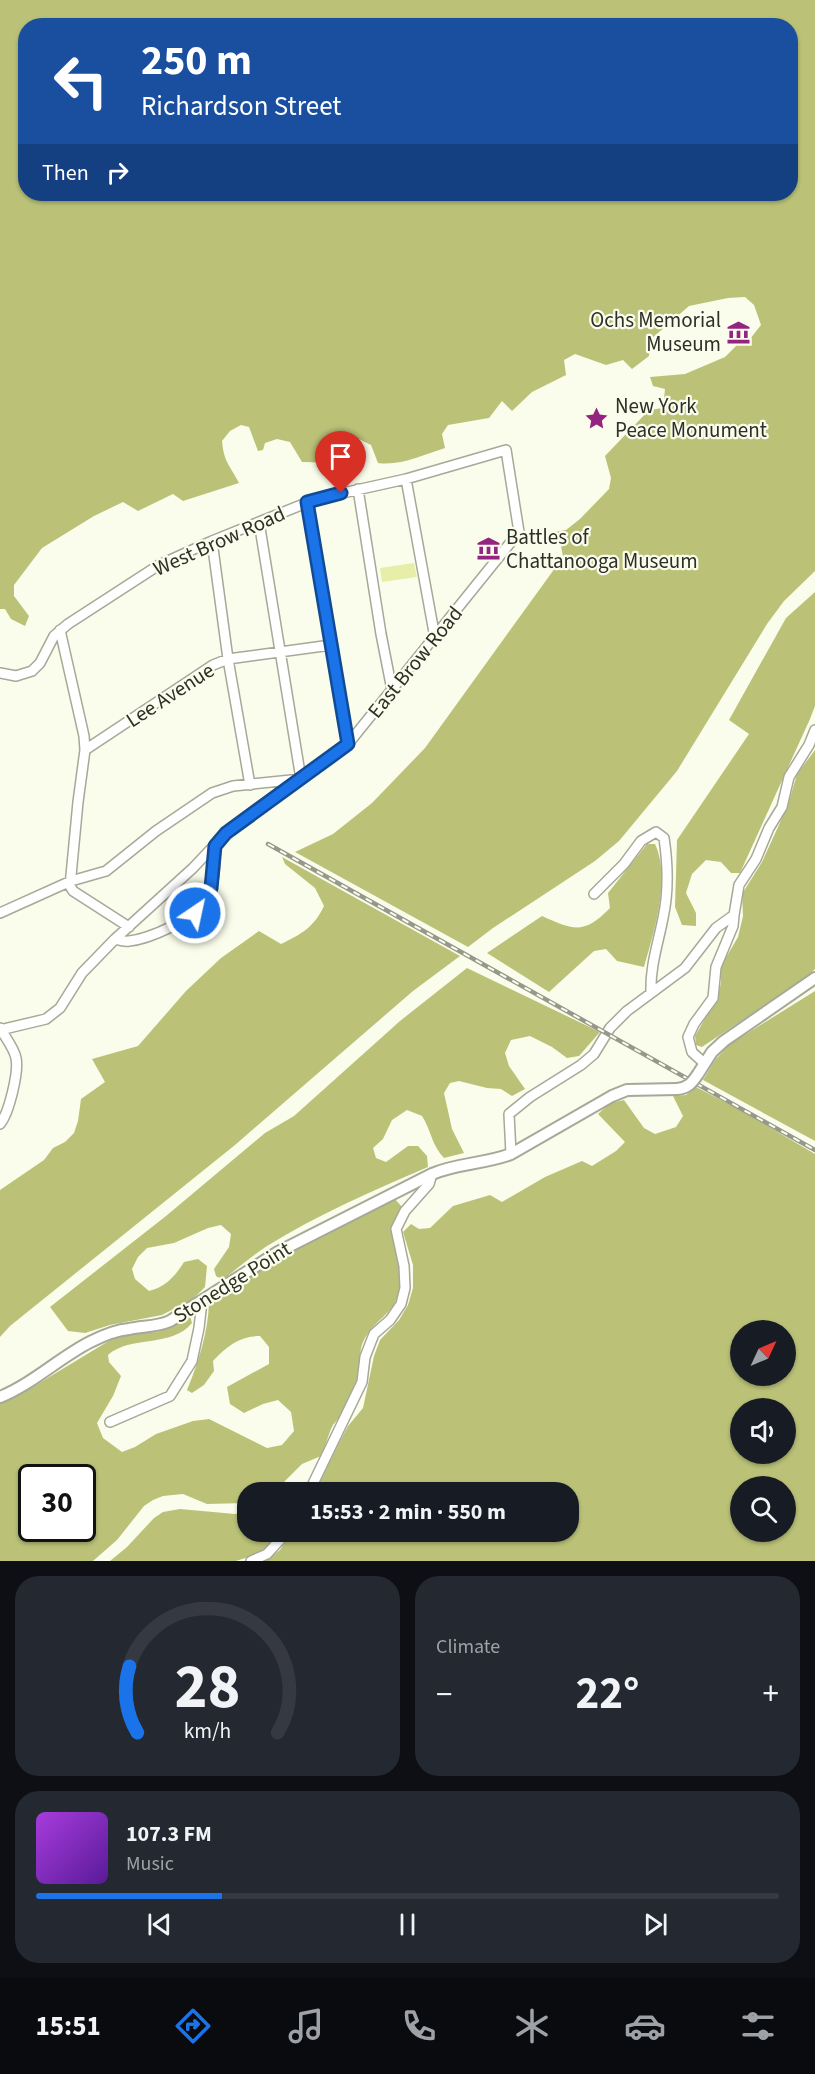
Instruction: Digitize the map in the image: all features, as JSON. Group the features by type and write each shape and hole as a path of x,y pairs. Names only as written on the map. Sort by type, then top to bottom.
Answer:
{"main road":[{"path":"704,1063 724,1041 815,978"},
{"name":"Stonedge Point","path":"0,1397 19,1388 91,1341 127,1329 162,1324 278,1252 432,1174 454,1166 494,1160 511,1154 612,1096 627,1090 684,1088 692,1084 704,1063"}],"street":[{"name":"West Brow Road","path":"0,673 16,676 32,671 40,663 49,644 60,630 159,565 307,502 406,479 506,450 519,532"},
{"path":"406,479 435,638"},
{"path":"358,489 379,624 392,690"},
{"path":"307,502 348,744"},
{"path":"0,913 71,881 106,872 156,831 212,793 232,786 301,779 259,522"},
{"name":"East Brow Road","path":"0,1029 46,1019 53,1015 79,977 115,939 215,846 226,833 348,744 519,532"},
{"path":"212,541 228,659 250,785"},
{"path":"60,630 84,736 85,750 70,886 73,891 129,927"},
{"name":"Lee Avenue","path":"85,750 213,665 228,659 331,645"},
{"path":"704,1063 692,1052 688,1037 694,1024 714,998 716,967 733,926 739,885 756,859 769,828 782,807 789,777 809,745 815,730"},
{"path":"594,894 624,864 641,841 656,832 664,838 668,882 650,975 651,993"},
{"path":"115,939 127,942 144,938 169,928 195,913 203,905 211,888 215,846"},
{"path":"511,1154 509,1113 594,1054 610,1028 627,1011 685,968 716,928 734,915"},
{"path":"0,1029 16,1059 12,1093 5,1118 0,1124"},
{"path":"314,1482 362,1382 365,1357 374,1335 390,1320 401,1304 405,1288 404,1266 396,1229 405,1211 429,1184 432,1174"},
{"path":"110,1422 170,1396 192,1361 199,1328 201,1301"},
{"path":"251,1561 267,1554 278,1542"}],"green space":[{"path":"0,0 815,0 815,571 784,601 767,624 677,771 619,841 595,861 468,947 295,852 333,834 372,803 425,748 563,557 561,546 549,533 566,530 609,489 611,478 605,456 649,410 663,408 665,389 653,386 650,377 685,374 725,357 739,343 750,339 761,325 754,305 745,297 689,306 650,340 649,356 632,369 623,360 606,365 575,354 564,360 566,375 532,392 512,411 502,401 489,418 448,425 442,434 445,448 420,457 387,464 378,463 371,445 359,439 347,441 340,463 302,462 290,442 277,439 265,443 263,450 258,451 249,427 241,425 230,431 222,441 226,459 239,483 183,501 173,494 138,511 123,502 94,516 42,548 14,585 14,596 29,616 25,626 11,619 5,609 0,609"},
{"path":"414,563 417,577 382,582 380,568"},
{"path":"815,592 815,706 810,719 740,873 731,873 721,862 706,860 692,874 686,893 696,913 696,926 682,925 675,907 677,840 749,734 729,720 786,618"},
{"path":"815,750 815,969 804,979 702,1047 696,1045 695,1036 718,996 721,966 738,937 743,916 742,894 762,862 788,805 797,774"},
{"path":"647,844 655,844 660,858 661,889 656,922 644,967 617,961 606,949 594,951 549,992 487,953 542,916 570,927 593,923 610,908 608,893"},
{"path":"282,857 460,956 413,991 235,1145 10,1326 0,1337 0,1190 44,1160 53,1148 65,1142 74,1133 81,1099 105,1082 92,1059 138,1046 186,991 221,958 259,931 281,944 312,925 324,906 315,888 285,864"},
{"path":"467,968 600,1032 579,1056 567,1058 530,1036 511,1040 505,1053 509,1066 525,1089 512,1096 501,1089 459,1081 450,1083 444,1093 452,1129 464,1153 444,1158 422,1116 407,1110 392,1120 383,1139 373,1148 376,1158 386,1162 408,1146 418,1146 427,1156 428,1167 306,1224 267,1246 223,1280 216,1276 214,1269 229,1247 231,1234 221,1225 208,1228 174,1243 147,1248 138,1257 132,1269 135,1279 149,1291 169,1280 184,1262 198,1259 207,1266 205,1287 193,1299 162,1315 110,1325 85,1333 68,1331 50,1307 166,1216 265,1133 294,1116 400,1021"},
{"path":"815,991 815,1141 703,1080 715,1060 730,1044"},
{"path":"696,1087 815,1154 815,1561 265,1561 280,1550 285,1542 579,1542 579,1482 320,1482 348,1426 363,1408 374,1356 380,1340 399,1320 408,1305 413,1288 413,1265 403,1232 411,1224 419,1229 430,1228 453,1206 490,1195 502,1202 545,1177 582,1161 592,1166 616,1151 625,1142 598,1114 610,1103 624,1100 644,1128 655,1134 676,1127 683,1116 673,1096 686,1095"},
{"path":"394,1198 403,1208 394,1229 401,1281 399,1292 388,1312 364,1340 353,1391 345,1410 331,1429 321,1456 302,1464 284,1482 237,1482 237,1503 207,1504 183,1494 163,1496 153,1500 144,1506 117,1540 93,1561 0,1561 0,1402 31,1388 112,1339 129,1334 157,1332 186,1316 190,1316 192,1323 184,1331 174,1336 128,1345 108,1355 109,1362 121,1376 113,1396 97,1423 103,1438 122,1452 156,1434 193,1421 209,1419 267,1448 282,1445 294,1431 291,1412 278,1400 244,1413 230,1404 227,1387 269,1364 269,1347 260,1336 246,1338 228,1346 213,1361 214,1371 204,1385 192,1393 187,1390 202,1348 209,1303 281,1254"},
{"path":"180,1509 237,1514 237,1542 271,1542 261,1553 236,1561 110,1561 163,1512"}],"railway":[{"path":"268,844 815,1150"}],"place":[{"name":"Ochs Memorial Museum","path":"739,332"},
{"name":"New York Peace Monument","path":"597,418"},
{"name":"Battles of Chattanooga Museum","path":"488,549"}],"route":[{"path":"195,913 207,899 211,888 215,846 226,833 348,744 307,502 341,493"}]}
